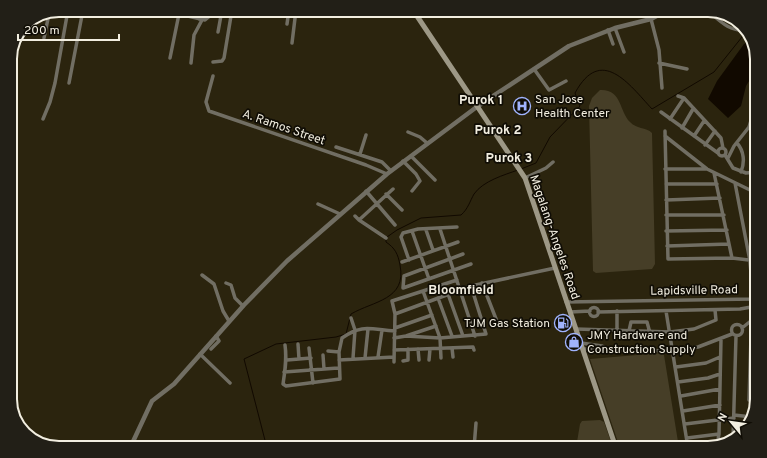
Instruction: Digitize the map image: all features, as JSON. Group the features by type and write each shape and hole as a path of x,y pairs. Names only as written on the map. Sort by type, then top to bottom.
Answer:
{"main road":[{"name":"Magalang-Angeles Road","path":"418,17 525,178 566,302 584,349 614,441"}],"street":[{"path":"43,119 50,102 55,83 67,17"},
{"path":"69,83 82,17"},
{"path":"170,58 178,17"},
{"path":"192,17 200,19 208,19 210,17"},
{"path":"218,32 221,17"},
{"path":"213,62 222,61 224,58 231,17"},
{"path":"287,24 288,17"},
{"path":"292,43 295,17"},
{"path":"133,441 149,405 174,384 243,306 289,259 389,172 478,106 570,46 608,30 655,17"},
{"path":"717,18 729,27 736,31 739,31"},
{"path":"44,38 48,19"},
{"path":"191,62 194,35 200,19"},
{"path":"651,19 656,38 662,88"},
{"path":"615,28 624,52"},
{"path":"608,30 613,44"},
{"path":"659,63 687,69"},
{"path":"534,69 549,90 566,81"},
{"name":"A. Ramos Street","path":"213,76 206,102 209,111 389,172"},
{"path":"678,96 684,98 721,138 728,162 733,168 741,172 750,172"},
{"path":"670,119 684,98"},
{"path":"682,128 694,109"},
{"path":"661,112 718,154 727,156"},
{"path":"694,136 704,121"},
{"path":"727,156 749,127"},
{"path":"664,131 667,257 670,260 732,258 750,261"},
{"path":"706,145 715,131"},
{"path":"408,132 420,137 427,143"},
{"path":"360,154 366,135"},
{"path":"665,136 707,169 750,190"},
{"path":"737,143 742,149 744,165 741,172"},
{"path":"336,147 382,162 389,172"},
{"path":"718,154 718,151 723,148"},
{"path":"411,156 435,180"},
{"path":"403,161 416,174 420,181 412,192"},
{"path":"525,178 546,168 553,162"},
{"path":"665,169 707,169"},
{"path":"714,173 732,258"},
{"name":"Lapidsville Road","path":"734,183 750,261"},
{"path":"666,184 717,184"},
{"path":"359,220 393,189"},
{"path":"366,191 395,225"},
{"path":"386,194 402,210"},
{"path":"666,200 720,198"},
{"path":"318,204 340,214"},
{"path":"666,215 724,215"},
{"path":"355,216 386,238"},
{"path":"409,260 401,237 403,233 457,227"},
{"path":"440,228 475,336"},
{"path":"426,230 433,250"},
{"path":"666,231 727,230"},
{"path":"412,231 430,279"},
{"path":"402,262 458,242"},
{"path":"667,246 730,244"},
{"path":"462,254 404,276 403,288 471,264"},
{"path":"395,314 471,286 555,268"},
{"path":"202,275 214,284 223,311 229,321"},
{"path":"394,362 395,314 392,301 457,280"},
{"path":"226,283 231,285 235,298 243,306"},
{"path":"482,283 498,324"},
{"path":"406,336 440,338 484,335 486,333 471,286"},
{"path":"423,290 440,338 441,358"},
{"path":"448,294 463,336"},
{"path":"438,298 452,336"},
{"name":"Lapidsville Road","path":"566,302 750,300"},
{"path":"570,312 590,312 593,307 598,309 598,312 715,310 750,307"},
{"path":"576,329 617,330 650,333 694,329 716,320 715,310"},
{"path":"617,311 617,330"},
{"path":"666,311 674,351 687,441"},
{"path":"285,345 287,360 284,372 284,386 340,379 338,368 342,338 355,330 372,328 382,330 395,329 432,315"},
{"path":"351,318 355,330 353,358"},
{"path":"629,331 631,322 647,322 650,333"},
{"path":"584,349 606,348 674,351 698,347 741,334 742,328 750,322"},
{"path":"733,432 734,335 731,330 734,326 738,325 742,328"},
{"path":"394,338 406,336 436,326"},
{"path":"365,358 368,329"},
{"path":"378,357 382,330"},
{"path":"211,349 219,341 216,336"},
{"path":"718,440 721,339"},
{"path":"581,343 606,348"},
{"path":"298,344 299,359"},
{"path":"591,344 591,349"},
{"path":"394,350 473,347 474,350"},
{"path":"309,348 313,383"},
{"path":"452,348 453,357"},
{"path":"463,348 463,353"},
{"path":"403,361 408,360 408,349"},
{"path":"418,349 419,360"},
{"path":"430,349 430,360"},
{"path":"328,352 339,352"},
{"path":"200,354 230,383"},
{"path":"323,355 324,369"},
{"path":"339,360 353,358 394,357"},
{"path":"676,367 706,363 720,357"},
{"path":"287,360 311,358"},
{"path":"284,372 338,368"},
{"path":"750,369 750,400"},
{"path":"678,382 708,378 720,374"},
{"path":"681,396 720,389"},
{"path":"683,411 720,405"},
{"path":"685,424 734,416 746,417"},
{"path":"475,441 476,423"},
{"path":"687,438 719,434"}],"shaded area":[{"path":"747,43 749,51 750,79 746,86 741,106 728,118 708,99 717,81 744,44"},
{"path":"600,90 612,93 616,97 626,117 632,124 652,133 655,264 652,269 596,273 593,271 589,106 592,98"},
{"path":"661,353 664,355 678,441 618,441 590,359"},
{"path":"600,420 604,422 611,441 577,441 580,424 582,421"}],"waterway":[{"path":"521,169 536,163 550,137 580,106 575,93 585,79 595,72 605,70 615,74 634,89 652,109 714,72 743,36"},
{"path":"387,237 397,230 421,218 461,215 467,208 474,194 483,185 518,170"},
{"path":"265,441 244,359 276,344 336,337 346,334 351,314 386,298 398,286 401,277 399,261 396,252 386,242 386,240"}],"place":[{"name":"San Jose Health Center","path":"522,106"},
{"name":"TJM Gas Station","path":"563,323"},
{"name":"JMY Hardware and Construction Supply","path":"574,342"}],"district":[{"name":"Purok 1","path":"481,99"},
{"name":"Purok 2","path":"498,129"},
{"name":"Purok 3","path":"509,157"},
{"name":"Bloomfield","path":"461,289"}]}
